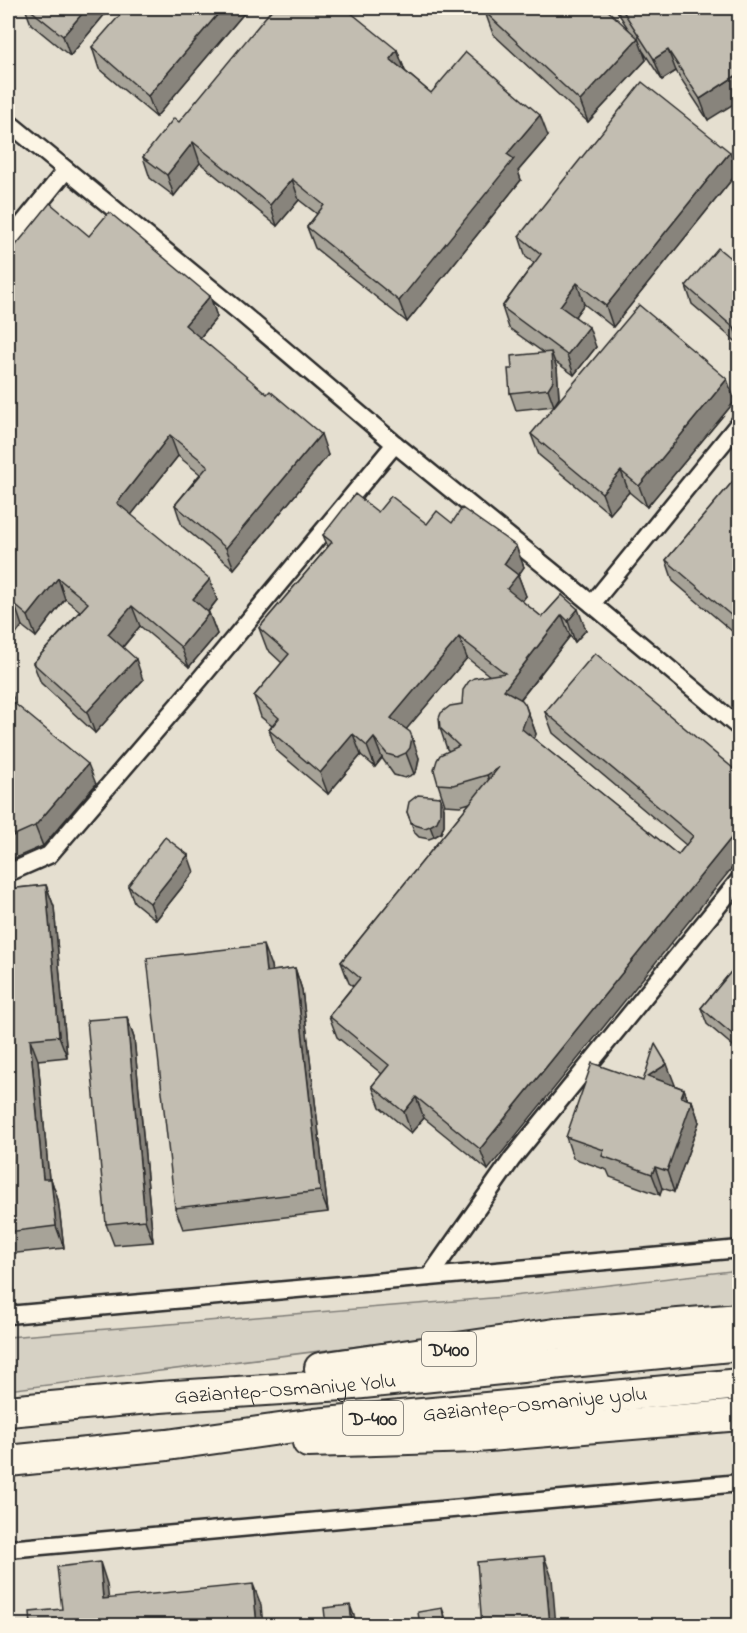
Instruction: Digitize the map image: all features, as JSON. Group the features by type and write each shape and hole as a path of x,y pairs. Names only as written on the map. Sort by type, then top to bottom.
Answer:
{"highway":[{"name":"D400","path":"160,1397 307,1370 555,1334 740,1318"},
{"name":"Gaziantep-Osmaniye Yolu","path":"8,1411 160,1397 343,1385 740,1345"},
{"name":"Gaziantep-Osmaniye yolu","path":"8,1461 167,1445 315,1424 740,1384"},
{"path":"167,1445 476,1437 740,1415"}],"street":[{"path":"8,122 740,728"},
{"path":"8,242 66,170"},
{"path":"592,604 740,422"},
{"path":"8,873 49,855 201,678 395,444"},
{"path":"429,1277 512,1159 740,879"},
{"path":"8,1316 740,1249"},
{"path":"8,1549 740,1483"}],"shaded area":[{"path":"8,8 739,8 739,1625 8,1625"},
{"path":"739,1270 739,1304 464,1333 8,1390 8,1337 504,1297"}],"building":[{"path":"28,8 87,8 63,36"},
{"path":"126,8 223,8 148,96 92,47"},
{"path":"273,8 345,8 397,50 390,59 431,93 466,52 540,115 507,154 514,159 399,301 307,227 324,205 292,179 270,205 193,142 167,175 143,157 174,118 179,122"},
{"path":"490,8 605,8 638,38 580,101 485,12"},
{"path":"621,8 740,8 740,73 700,99 668,50 654,59"},
{"path":"642,82 730,152 606,306 577,283 560,306 589,327 567,355 502,307 541,254 519,236"},
{"path":"50,203 89,236 109,212 210,296 185,325 267,394 270,391 321,434 226,548 175,505 208,466 170,435 117,503 210,579 193,599 209,613 181,647 132,606 108,634 136,659 87,712 33,663 88,603 58,578 28,616 15,605 8,615 8,255"},
{"path":"718,248 740,266 740,322 734,328 686,286"},
{"path":"639,305 727,379 639,486 621,471 602,493 531,434"},
{"path":"551,352 553,381 548,389 510,393 508,369 512,369 511,356"},
{"path":"740,473 740,623 666,560"},
{"path":"355,494 378,512 391,496 427,524 437,511 452,523 462,508 516,546 504,564 518,575 507,589 542,617 562,595 578,609 568,621 562,615 504,690 525,704 528,713 522,729 678,855 693,836 545,712 595,653 740,774 740,827 480,1149 416,1097 404,1112 372,1086 389,1065 329,1016 360,978 341,962 499,767 487,775 453,785 438,784 434,770 437,760 440,755 459,746 440,728 441,713 450,706 462,704 463,690 469,681 474,678 505,673 459,637 391,718 410,732 412,737 410,748 406,753 397,757 387,754 374,738 367,746 353,734 320,773 269,730 279,718 254,696 289,654 259,628 332,542 323,535"},
{"path":"8,698 88,764 35,826 8,838 8,711 12,705 8,707"},
{"path":"418,795 440,797 440,814 437,822 425,828 411,822 407,812 409,802"},
{"path":"165,837 188,855 150,903 128,886"},
{"path":"46,885 59,1036 30,1039 43,1179 51,1179 56,1226 8,1232 8,889"},
{"path":"263,945 266,972 295,968 320,1191 175,1208 147,958"},
{"path":"740,961 740,1035 737,1038 701,1008"},
{"path":"127,1017 145,1220 106,1224 87,1020"},
{"path":"655,1044 667,1064 648,1076 684,1089 681,1097 692,1101 667,1171 655,1167 652,1174 602,1156 604,1150 566,1137 592,1063 643,1081"},
{"path":"544,1556 550,1626 482,1626 477,1562"},
{"path":"100,1562 103,1599 253,1584 257,1626 31,1626 30,1612 62,1609 57,1567"},
{"path":"350,1605 352,1626 326,1626 324,1608"},
{"path":"442,1608 445,1626 420,1626 418,1612"}]}
